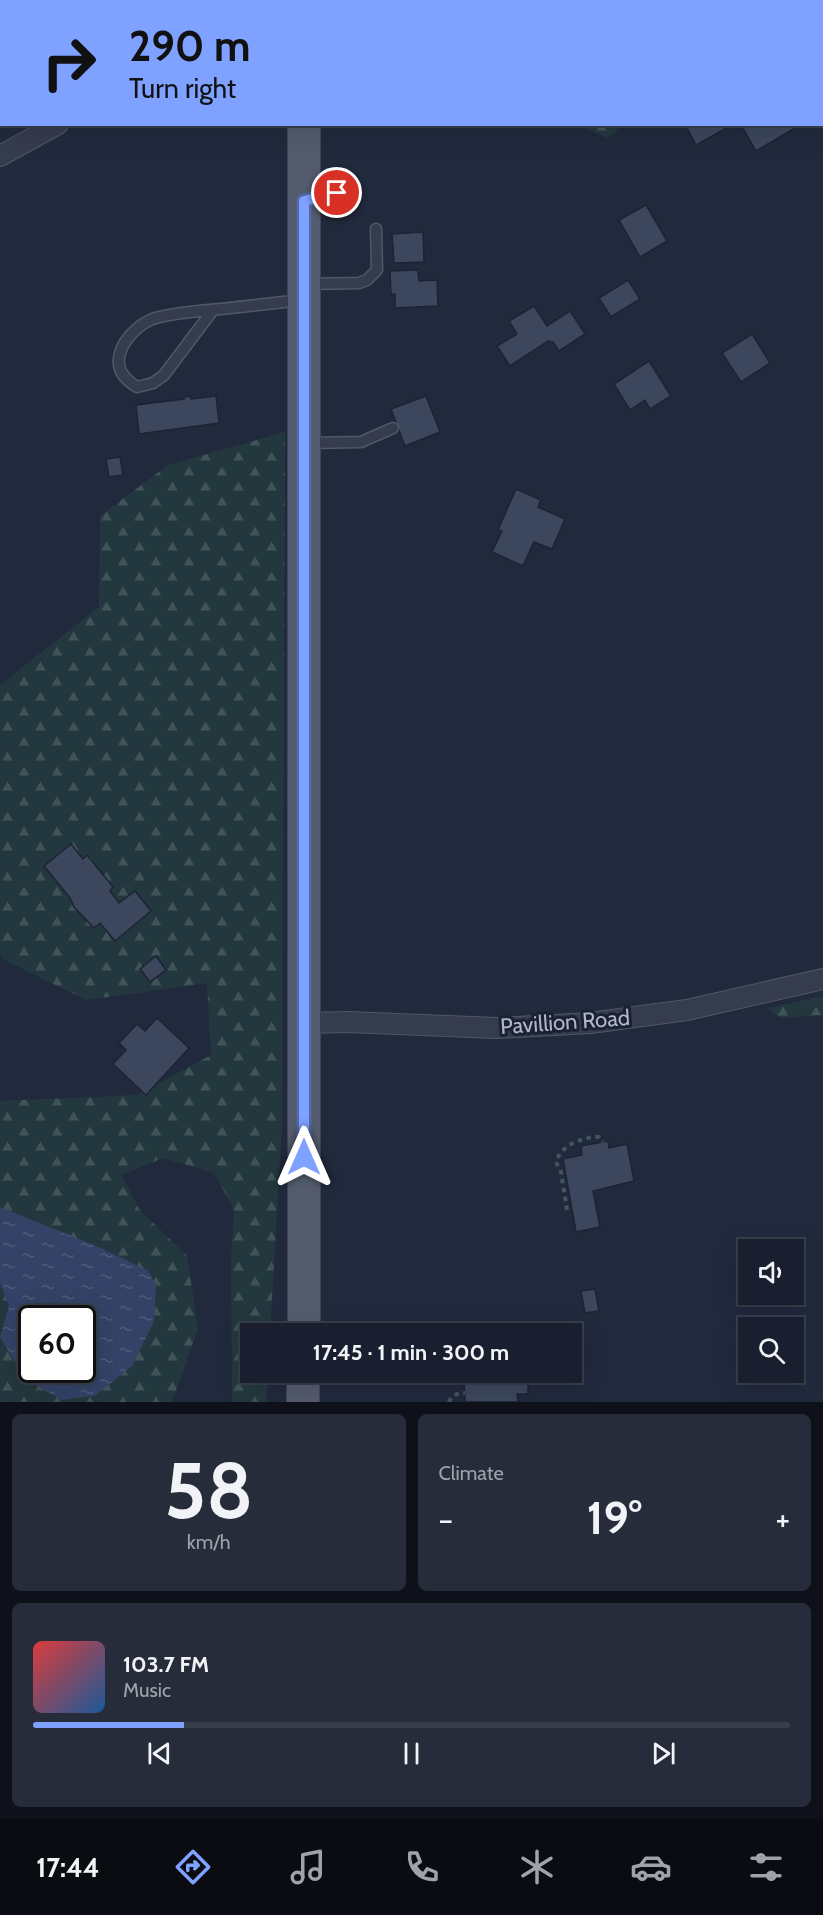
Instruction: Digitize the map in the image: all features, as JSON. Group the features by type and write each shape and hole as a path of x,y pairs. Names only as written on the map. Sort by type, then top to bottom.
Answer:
{"main road":[{"path":"304,126 304,1323"},
{"path":"303,1383 303,1402"}],"street":[{"path":"0,156 54,126"},
{"name":"Pavillion Road","path":"304,1023 348,1022 497,1028 590,1023 687,1010 823,979"}],"lane":[{"path":"304,201 353,190"},
{"path":"213,310 164,375 153,383 138,387 128,382 120,370 119,358 123,345 135,330 151,320 367,280 377,270 376,229"},
{"path":"304,443 361,442 393,428"}],"path":[{"path":"567,1210 561,1172 556,1162 558,1156 575,1142 599,1137 603,1142"},
{"path":"449,1402 456,1394 465,1393"}],"green space":[{"path":"580,126 622,126 608,138"},
{"path":"285,432 282,1124 271,1323 240,1323 240,1383 267,1383 266,1402 232,1402 231,1261 234,1210 214,1173 163,1158 122,1175 139,1209 187,1256 198,1329 172,1402 0,1402 0,1101 137,1095 211,1055 207,983 86,1000 5,960 0,955 0,685 99,607 100,516 168,465"},
{"path":"823,996 823,1015 780,1018 767,1008"}],"water":[{"path":"0,1207 101,1248 148,1271 156,1285 154,1321 132,1366 96,1395 61,1400 35,1383 96,1383 96,1305 18,1305 18,1365 0,1337 9,1306 0,1283"}],"building":[{"path":"686,126 723,126 725,129 696,145"},
{"path":"744,126 799,126 756,151 742,127"},
{"path":"646,205 667,241 640,257 619,220"},
{"path":"423,232 424,262 394,263 392,234"},
{"path":"418,270 419,281 437,280 438,306 395,308 395,294 391,295 390,271"},
{"path":"628,280 640,299 611,317 599,298"},
{"path":"534,306 547,326 570,311 585,334 559,351 553,342 548,341 510,366 497,346 517,334 509,321"},
{"path":"752,334 770,363 741,382 722,353"},
{"path":"649,361 671,396 650,409 645,400 630,410 614,384"},
{"path":"191,396 191,399 216,396 219,423 139,434 136,405 184,399 184,397"},
{"path":"426,396 440,432 405,446 391,409"},
{"path":"120,457 123,475 109,477 106,459"},
{"path":"516,489 541,500 538,507 565,519 552,549 534,542 523,566 492,552 502,531 498,530"},
{"path":"71,844 83,859 87,855 113,887 110,891 119,903 135,891 151,911 115,941 100,923 94,928 74,907 70,898 44,866"},
{"path":"156,956 166,970 150,982 140,969"},
{"path":"157,1018 189,1048 146,1095 113,1064 126,1050 119,1043 137,1024 145,1031"},
{"path":"608,1141 609,1148 627,1144 634,1181 593,1191 600,1227 576,1232 563,1159 582,1155 581,1146"},
{"path":"595,1289 599,1311 585,1313 581,1291"},
{"path":"464,1383 528,1383 528,1394 517,1394 518,1402 465,1402"}],"route":[{"path":"304,1157 304,201 337,193"}]}
